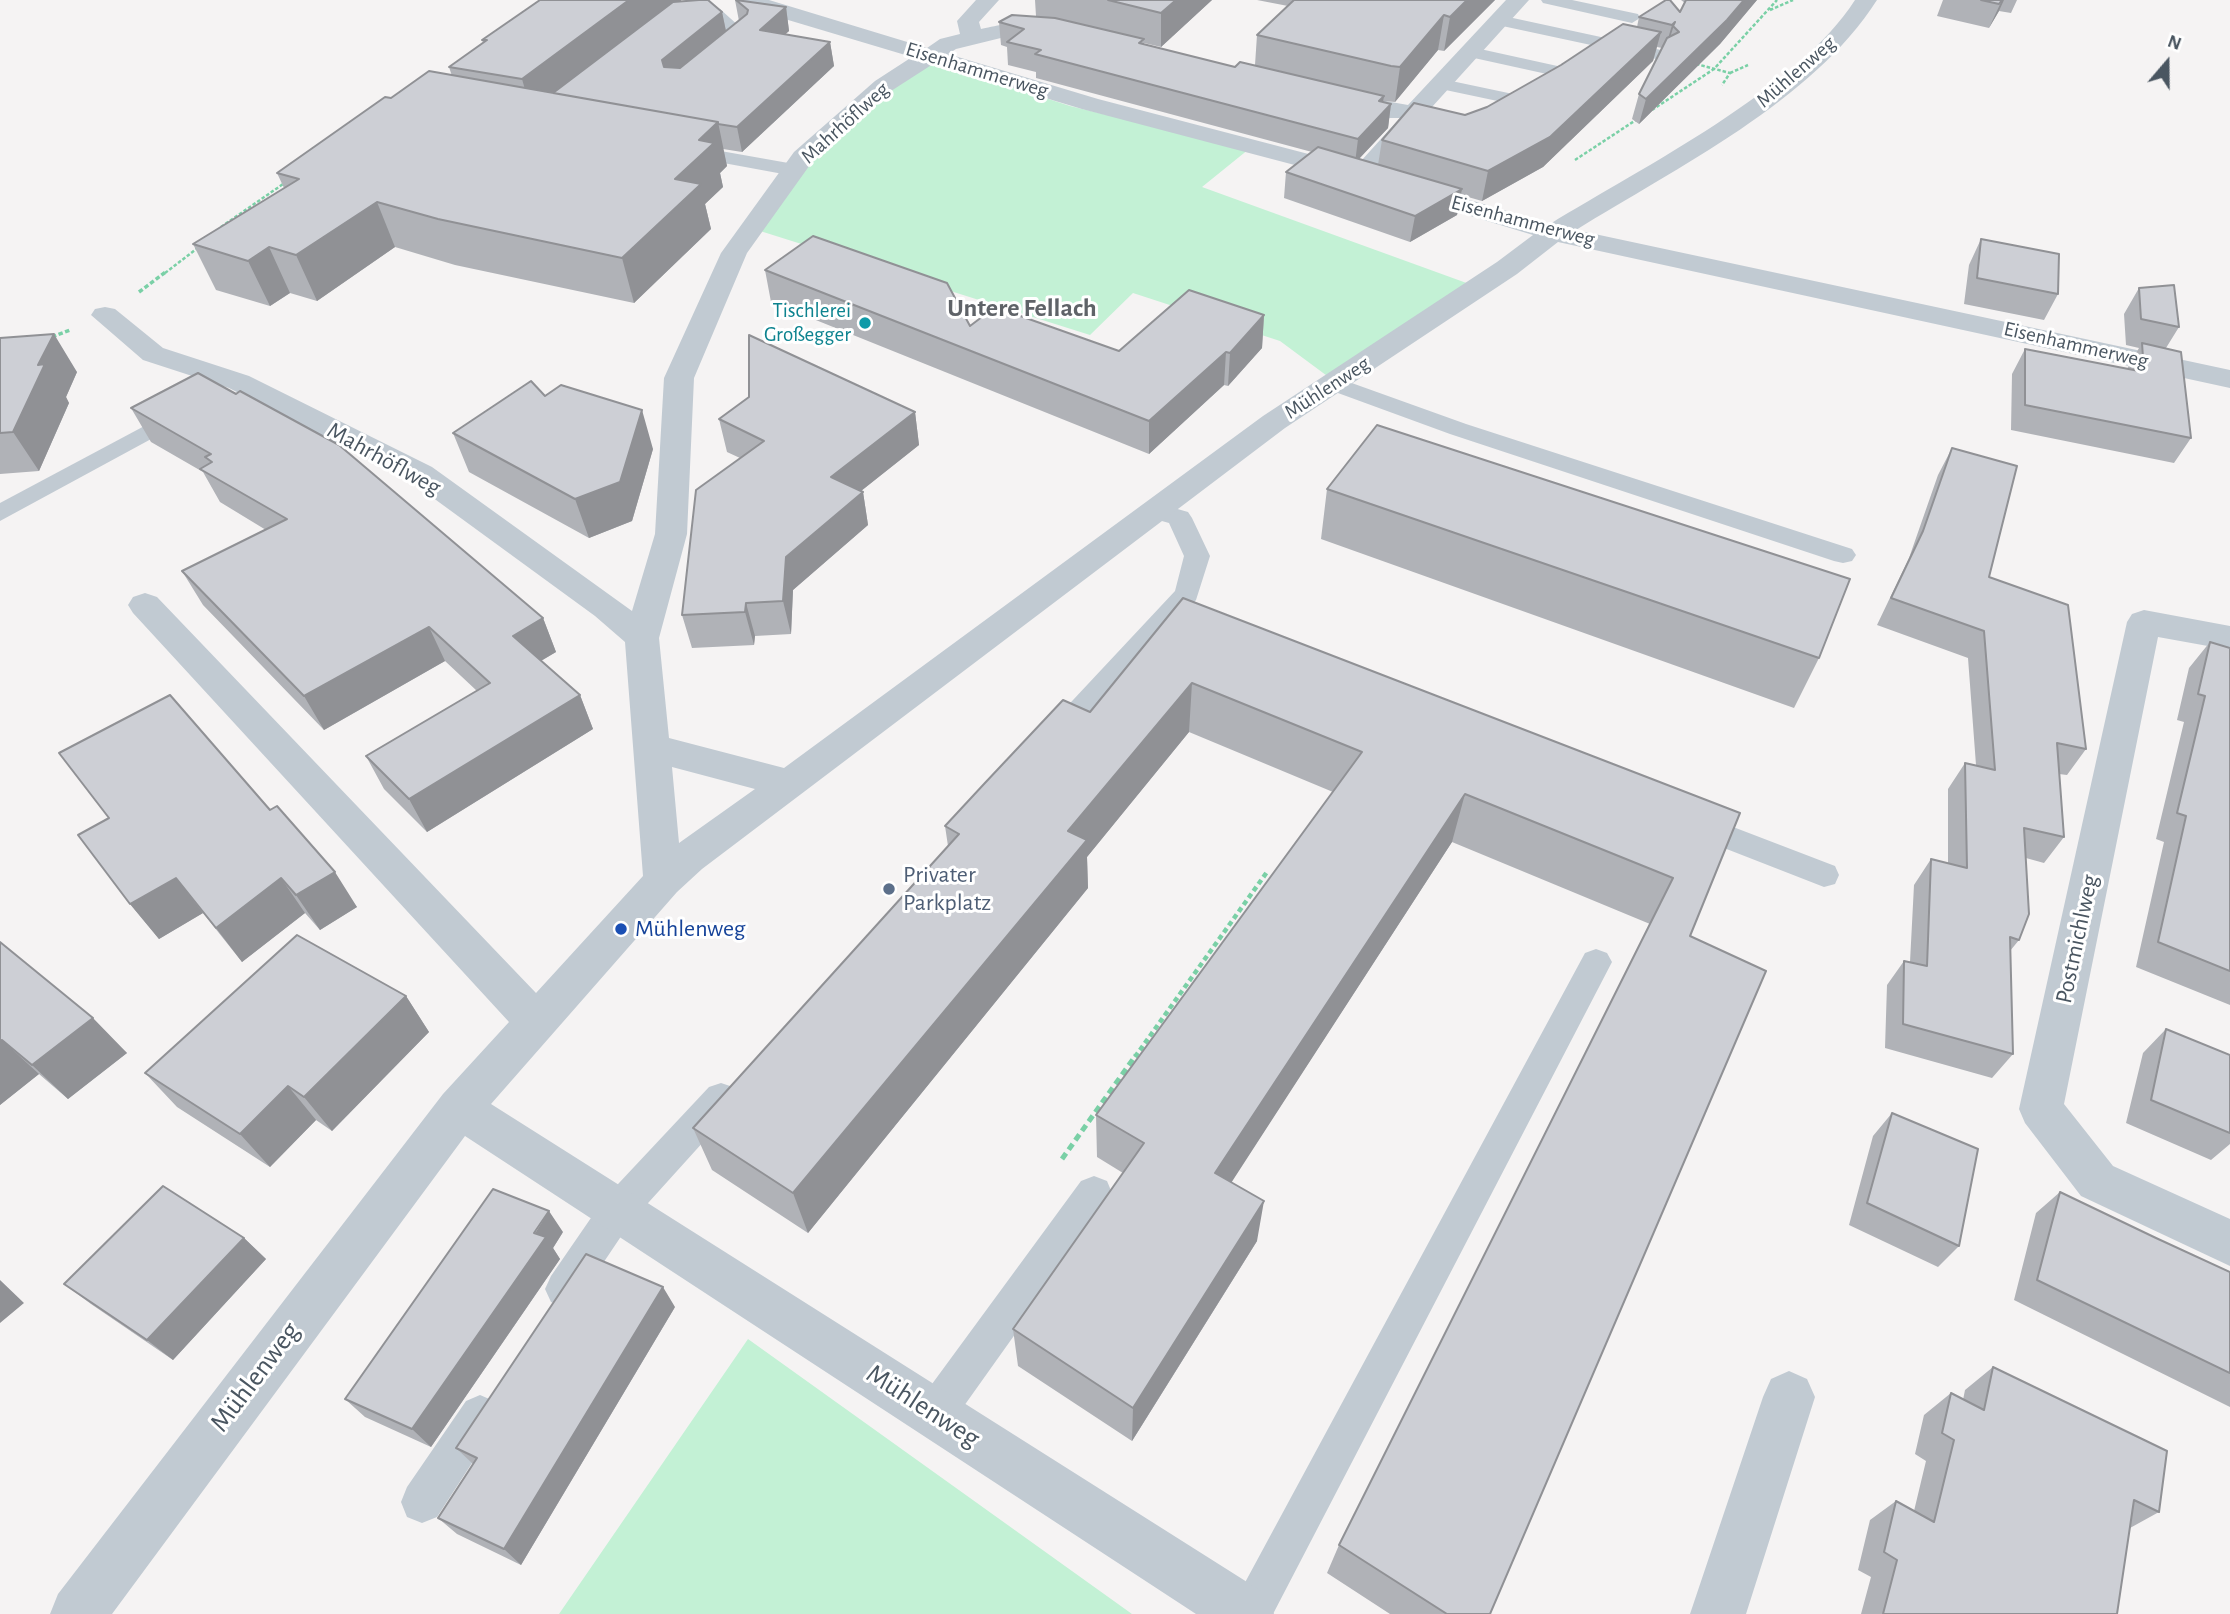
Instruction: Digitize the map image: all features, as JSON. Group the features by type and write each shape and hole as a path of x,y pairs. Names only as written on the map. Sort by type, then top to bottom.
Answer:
{"street":[{"name":"Eisenhammerweg","path":"746,0 1090,104 1359,175 1553,233 2230,379"},
{"path":"972,38 968,21 988,0"},
{"path":"1320,95 1386,111 1414,113 1518,0"},
{"name":"Mühlenweg","path":"78,1614 458,1108 663,881 688,858 946,669 1153,510 1274,422 1335,384 1553,233 1751,111 1815,59 1850,25 1866,0"},
{"name":"Mahrhöflweg","path":"663,881 642,638 671,534 679,378 734,253 803,157 883,86 930,55 948,44 1013,28 1070,34"},
{"name":"Mahrhöflweg","path":"105,314 153,354 219,393 421,474 607,608 642,638"},
{"path":"145,606 536,1021"},
{"name":"Postmichlweg","path":"2230,638 2144,622 2041,1109 2097,1181 2230,1243"},
{"path":"653,748 788,783"},
{"name":"Mühlenweg","path":"458,1108 1248,1614"},
{"path":"1718,1614 1789,1397"}],"lane":[{"path":"710,61 741,36 704,18 730,0"},
{"path":"1549,0 1632,18"},
{"path":"1499,20 1661,55"},
{"path":"1471,52 1565,73"},
{"path":"1442,84 1526,102"},
{"path":"1359,175 1414,113 1440,119"},
{"name":"Mahrhöflweg","path":"672,148 793,170"},
{"path":"1335,384 1446,425 1843,555"},
{"path":"0,513 219,393"},
{"path":"1035,759 1181,620 1197,556 1178,518 1153,510"},
{"path":"1670,814 1824,875"},
{"path":"1248,1614 1596,962"},
{"path":"550,1311 617,1210 741,1077"},
{"path":"935,1413 1094,1193"},
{"path":"422,1502 497,1390"}],"path":[{"path":"1575,160 1714,69 1777,0"},
{"path":"1769,11 1793,0"},
{"path":"211,236 242,210 288,181"},
{"path":"47,340 105,314 170,271 201,244"},
{"path":"1094,1193 1056,1168 1267,872"}],"green space":[{"path":"932,61 1070,106 1249,149 1202,187 1472,285 1338,384 1280,341 1133,293 1090,335 757,230 810,158 890,88"},
{"path":"748,1339 1132,1614 559,1614"}],"building":[{"path":"540,0 629,0 522,79 449,67 487,40 482,40"},
{"path":"708,0 722,12 662,60 664,67 680,68 747,14 748,10 736,0 786,7 760,30 830,42 737,127 553,93 673,2"},
{"path":"1108,0 1176,0 1161,13"},
{"path":"1294,0 1467,0 1450,17 1444,15 1400,67 1257,35"},
{"path":"1670,0 1680,12 1686,0 1744,0 1646,99 1639,94 1667,38 1679,32 1673,26 1675,22 1672,25 1639,17"},
{"path":"1981,0 2002,0 1999,4"},
{"path":"1012,15 1055,18 1144,39 1139,43 1235,67 1240,62 1384,96 1379,101 1391,104 1358,139 1035,54 1041,50 1007,42 1024,29 999,22"},
{"path":"1623,24 1661,32 1550,137 1488,171 1382,140 1414,103 1465,115 1487,107 1561,65"},
{"path":"429,71 718,122 699,140 714,143 675,179 701,184 622,258 438,219 377,202 296,255 269,247 248,261 193,244 299,179 277,173 385,97 391,98"},
{"path":"1318,147 1462,189 1415,216 1286,172"},
{"path":"813,236 947,283 970,326 995,307 1119,351 1189,290 1264,315 1230,353 1226,352 1149,421 765,270"},
{"path":"1981,239 2059,254 2058,294 1977,278"},
{"path":"2174,285 2179,327 2141,319 2139,288"},
{"path":"54,334 38,365 45,364 13,432 0,433 0,338"},
{"path":"749,335 915,412 831,477 863,492 786,557 783,601 746,603 745,612 682,615 696,490 764,441 719,419 749,397"},
{"path":"2142,343 2181,352 2191,438 2025,405 2025,349 2144,372"},
{"path":"198,373 236,394 240,391 339,445 543,618 513,636 580,695 409,799 366,756 490,683 429,627 304,696 182,571 287,519 200,469 212,462 205,457 211,454 131,408"},
{"path":"531,381 545,396 561,385 642,410 620,482 575,499 453,433"},
{"path":"1377,425 1850,579 1819,658 1327,489"},
{"path":"1952,448 2017,466 1989,577 2068,605 2086,749 2057,743 2064,837 2024,828 2029,914 2019,940 2010,937 2013,1054 1903,1024 1904,961 1927,966 1931,859 1967,868 1965,763 1995,770 1984,631 1891,598 1923,531"},
{"path":"1183,598 1740,813 1690,936 1766,971 1490,1614 1447,1614 1339,1545 1673,878 1465,794 1215,1173 1264,1201 1133,1408 1013,1329 1144,1143 1096,1115 1362,752 1192,683 1068,831 1087,840 793,1193 693,1128 959,834 945,826 1063,700 1090,712"},
{"path":"2210,642 2230,648 2230,971 2158,942 2186,816 2177,813 2205,696 2198,694"},
{"path":"170,695 270,810 277,806 335,872 296,895 281,878 216,928 176,878 130,904 78,835 109,818 59,753"},
{"path":"297,935 406,996 304,1097 288,1086 240,1134 145,1073"},
{"path":"0,942 93,1018 32,1065 0,1041"},
{"path":"2166,1029 2230,1055 2230,1133 2151,1100"},
{"path":"1892,1113 1978,1149 1959,1246 1867,1203"},
{"path":"163,1186 244,1238 147,1340 64,1284"},
{"path":"493,1189 549,1211 534,1233 546,1237 412,1429 345,1399"},
{"path":"2060,1192 2230,1272 2230,1373 2037,1280"},
{"path":"586,1254 663,1287 504,1549 438,1518 477,1458 456,1448"},
{"path":"1993,1367 2167,1451 2159,1512 2134,1500 2117,1614 1883,1614 1897,1560 1884,1552 1896,1501 1934,1522 1954,1440 1942,1433 1951,1393 1984,1410"}],"place":[{"name":"Tischlerei Großegger","path":"865,323"},
{"name":"Privater Parkplatz","path":"889,889"},
{"name":"Mühlenweg","path":"621,929"}],"district":[{"name":"Untere Fellach","path":"1022,308"}]}
